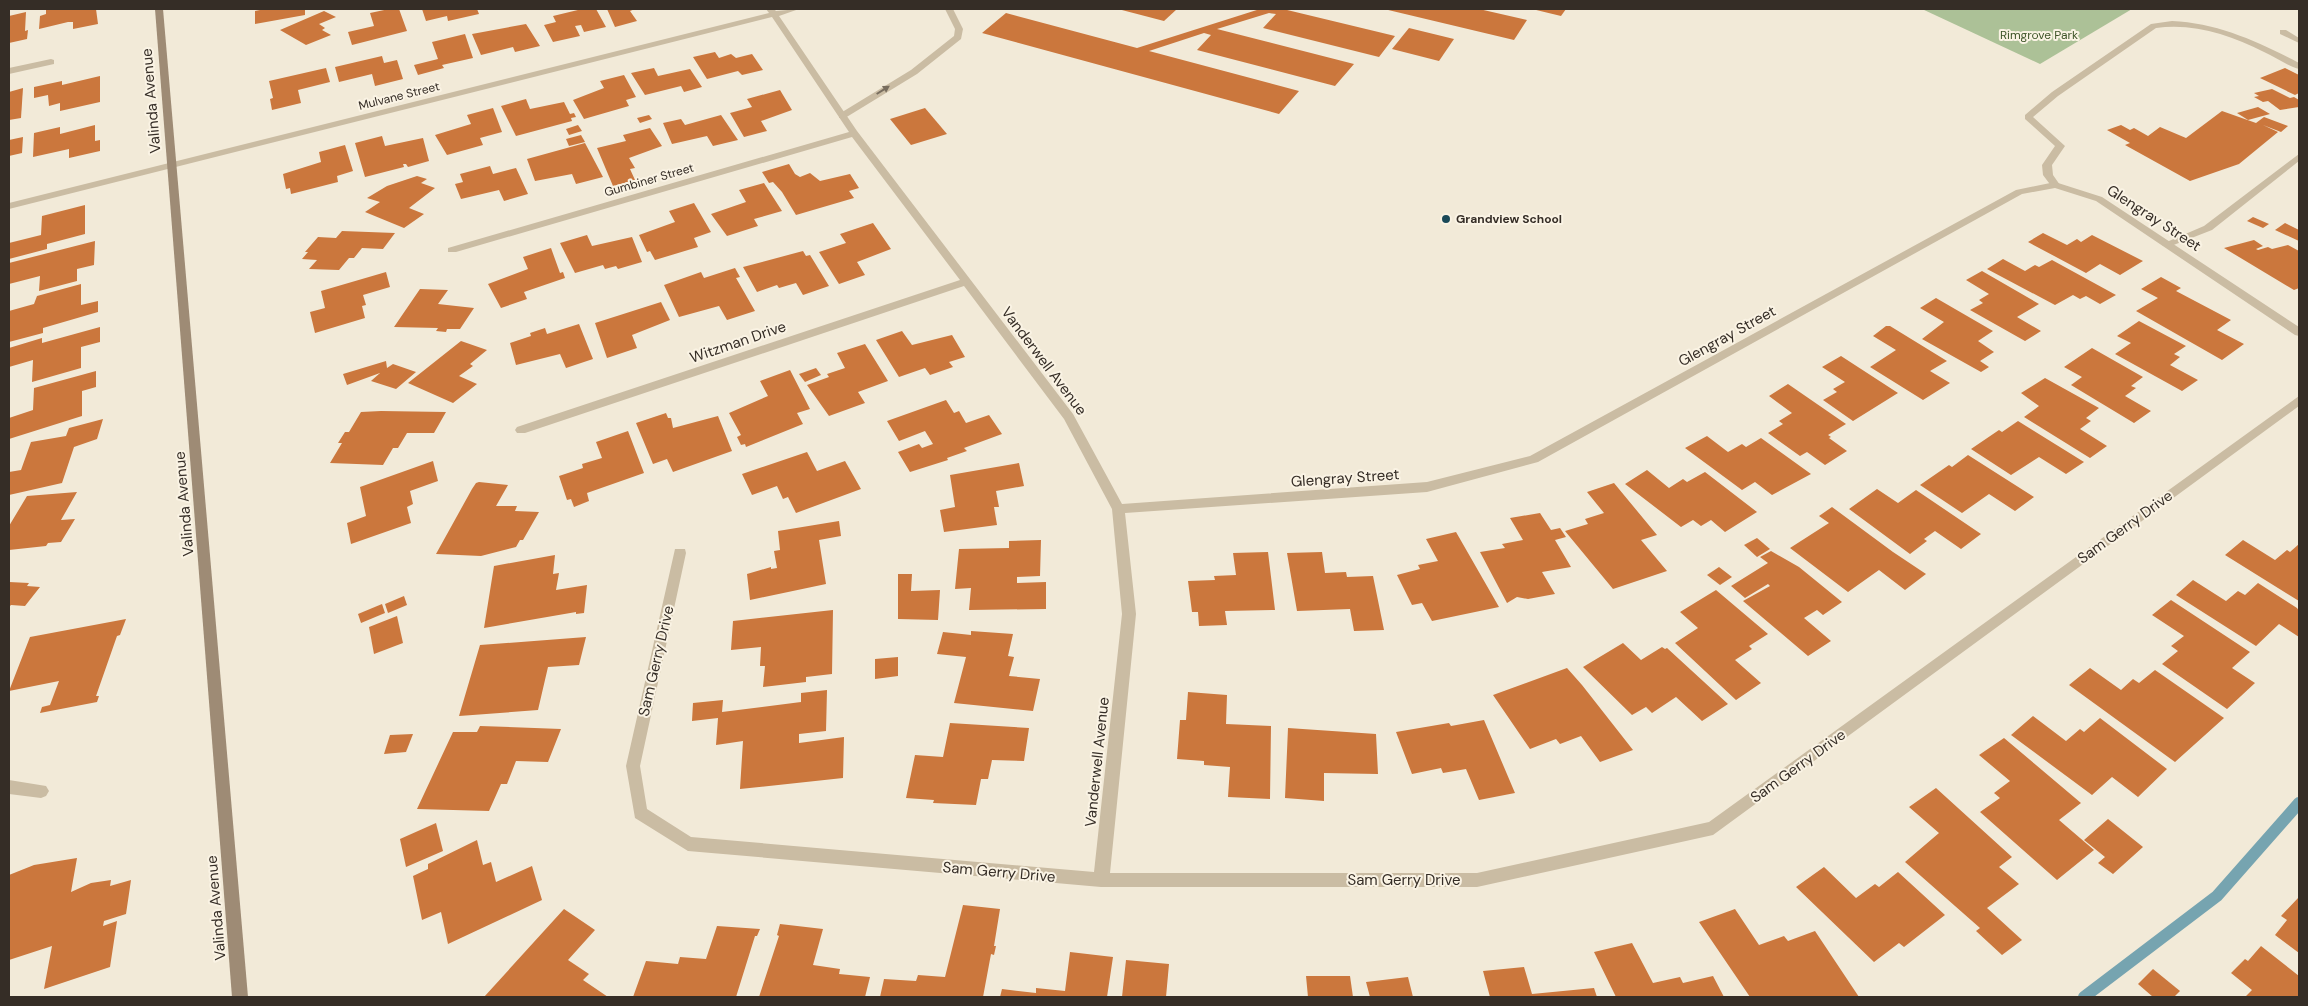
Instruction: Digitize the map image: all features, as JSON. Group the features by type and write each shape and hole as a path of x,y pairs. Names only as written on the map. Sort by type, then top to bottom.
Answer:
{"main road":[{"name":"Valinda Avenue","path":"159,9 240,997"}],"street":[{"name":"Mulvane Street","path":"9,206 771,12 796,9"},
{"path":"842,116 914,72 958,37 959,29 949,9"},
{"name":"Vanderwell Avenue","path":"771,12 854,133 964,282 1069,417 1118,509 1129,614 1101,880"},
{"path":"2055,185 2048,175 2047,165 2060,146 2028,117 2055,94 2154,26 2166,23 2204,27 2263,47 2299,66"},
{"path":"2284,32 2299,42"},
{"path":"9,71 51,62"},
{"name":"Gumbiner Street","path":"452,250 854,133"},
{"path":"2167,244 2208,228 2299,157"},
{"name":"Glengray Street","path":"1118,509 1427,487 1534,460 2019,192 2055,185 2098,199 2299,332"},
{"name":"Witzman Drive","path":"521,430 964,282"},
{"name":"Sam Gerry Drive","path":"680,554 632,766 640,813 688,844 1101,880 1477,880 1713,828 2299,400"},
{"path":"9,787 41,791"}],"green space":[{"name":"Rimgrove Park","path":"1922,9 2132,9 2040,64"}],"building":[{"path":"96,9 98,24 73,29 73,22 68,22 39,29 40,16 46,14 46,10"},
{"path":"265,9 305,9 305,15 255,24 255,11"},
{"path":"399,9 407,31 352,45 348,32 374,26 370,13"},
{"path":"422,9 477,9 479,14 448,21 447,16 426,21"},
{"path":"582,9 596,9 606,27 584,32 581,25 575,26 580,36 553,42 544,25 556,22 553,16"},
{"path":"607,9 635,9 630,11 637,21 615,27"},
{"path":"1118,9 1177,9 1164,21"},
{"path":"1260,9 1283,9 1395,36 1379,57 1263,28 1276,14 1269,13 1217,29 1354,64 1335,86 1197,50 1211,35 1204,33 1149,51 1299,91 1279,114 982,33 1006,13 1137,48"},
{"path":"1384,9 1479,9 1527,20 1514,40"},
{"path":"1532,9 1566,9 1561,16"},
{"path":"324,11 336,17 319,24 325,28 322,30 331,35 306,45 280,30"},
{"path":"26,12 25,31 28,30 27,39 9,43 9,16"},
{"path":"526,24 540,46 515,52 513,47 481,55 472,34"},
{"path":"1409,28 1454,39 1439,61 1392,49"},
{"path":"465,34 473,58 442,65 444,68 418,75 414,65 438,59 432,42"},
{"path":"715,52 719,58 731,54 736,58 752,54 763,70 742,75 738,71 707,79 693,57"},
{"path":"382,56 384,63 397,60 403,79 375,86 372,74 339,82 335,67"},
{"path":"326,68 330,82 298,90 301,103 272,110 270,99 273,98 269,81"},
{"path":"654,68 658,76 690,69 702,87 684,92 681,86 645,95 631,73"},
{"path":"2285,68 2299,75 2299,93 2295,95 2260,78"},
{"path":"624,75 636,97 626,100 629,106 584,119 573,100 604,88 600,81"},
{"path":"100,76 100,102 60,111 60,103 49,106 48,95 34,98 34,87 62,81 62,85"},
{"path":"23,88 21,118 9,120 9,92"},
{"path":"2272,89 2290,98 2294,97 2299,100 2299,107 2280,110 2268,101 2263,102 2254,97 2259,96 2254,93"},
{"path":"780,90 792,110 761,121 767,131 744,137 730,113 752,107 747,99"},
{"path":"526,99 530,109 564,102 570,114 574,113 576,117 571,118 572,121 516,136 501,106"},
{"path":"2258,107 2270,114 2248,120 2237,113"},
{"path":"493,108 502,132 480,138 483,145 447,155 435,135 471,124 467,115"},
{"path":"925,108 947,134 911,145 890,119"},
{"path":"2222,111 2256,123 2264,117 2288,126 2281,132 2263,125 2278,132 2239,164 2190,181 2125,145 2130,143 2107,130 2121,125 2130,130 2134,128 2148,136 2160,127 2186,138"},
{"path":"649,115 652,119 640,123 637,118"},
{"path":"721,115 738,140 713,146 707,136 672,144 663,123 681,119 685,125"},
{"path":"95,125 95,141 100,140 100,151 69,158 69,149 33,157 34,133 60,127 60,134"},
{"path":"578,125 582,131 569,135 566,129"},
{"path":"650,128 662,146 629,158 635,168 630,169 635,180 613,186 597,148 626,141 623,135"},
{"path":"581,135 585,142 569,146 566,139"},
{"path":"382,136 385,146 423,138 429,161 408,167 406,164 403,164 404,167 365,177 355,143"},
{"path":"23,137 22,153 9,156 9,140"},
{"path":"585,143 603,177 576,184 572,174 535,181 527,159"},
{"path":"345,145 353,171 337,176 338,182 291,194 290,188 286,189 283,174 321,162 319,152"},
{"path":"789,164 795,174 800,177 810,173 820,181 850,174 859,188 849,191 854,198 796,215 782,192 773,182 769,183 762,172"},
{"path":"490,166 493,174 516,168 528,194 504,201 499,190 461,199 455,184 463,182 460,174"},
{"path":"417,176 427,179 421,183 435,188 409,208 424,214 404,228 365,212 380,202 367,198 387,186"},
{"path":"764,183 782,211 754,219 758,226 727,236 711,214 746,202 739,190"},
{"path":"694,203 711,232 694,238 698,247 655,260 650,251 647,252 639,235 675,222 669,211"},
{"path":"85,205 85,234 47,244 47,249 9,259 9,243 41,235 42,216"},
{"path":"2253,217 2269,224 2263,228 2247,221"},
{"path":"873,223 891,249 857,262 865,275 839,284 819,252 846,243 840,234"},
{"path":"2285,223 2299,230 2299,241 2275,230"},
{"path":"342,231 395,233 383,249 362,248 354,258 349,258 339,270 309,269 317,260 302,259 308,252 305,252 318,237 336,238"},
{"path":"2043,233 2067,245 2077,239 2081,242 2092,235 2143,261 2120,275 2100,264 2086,273 2028,242"},
{"path":"587,235 592,246 632,237 642,262 618,269 616,266 605,269 603,265 575,273 560,243"},
{"path":"2254,240 2263,246 2256,249 2258,250 2288,245 2299,251 2299,288 2294,290 2224,248"},
{"path":"95,241 94,265 77,269 77,281 39,291 40,276 9,284 9,263"},
{"path":"551,248 560,273 563,272 565,278 524,292 527,299 501,308 488,284 528,269 523,257"},
{"path":"803,251 806,256 810,255 829,286 803,295 796,283 779,288 777,285 757,292 743,267"},
{"path":"2003,259 2025,271 2035,265 2039,267 2052,260 2116,295 2100,304 2086,296 2080,299 2073,295 2055,305 1987,269"},
{"path":"735,268 740,277 736,278 755,311 727,320 719,306 679,317 664,285 701,272 704,278"},
{"path":"1982,271 2039,304 2017,317 2041,331 2025,341 1970,310 1983,303 1979,300 1989,294 1966,280"},
{"path":"386,272 390,287 363,295 366,305 362,306 365,318 315,333 310,312 325,308 321,291"},
{"path":"2161,277 2181,288 2176,291 2231,320 2217,330 2244,344 2222,360 2136,311 2158,298 2141,289"},
{"path":"81,284 81,305 98,301 98,312 43,328 43,333 9,342 9,311 34,304 37,296"},
{"path":"420,289 448,290 438,304 474,308 460,329 447,329 446,332 436,331 438,328 394,327"},
{"path":"1936,298 1993,331 1978,341 1994,352 1980,361 1989,367 1981,372 1922,339 1944,322 1920,308"},
{"path":"661,302 670,320 632,335 637,348 607,358 595,323"},
{"path":"2139,321 2186,346 2174,354 2180,357 2170,365 2198,380 2182,391 2115,354 2131,343 2117,336"},
{"path":"579,324 593,359 566,368 560,354 516,365 510,343 531,336 530,333 545,328 547,334"},
{"path":"1886,326 1890,326 1947,361 1930,371 1950,383 1923,400 1870,367 1896,350 1873,336"},
{"path":"100,327 100,342 81,347 81,368 32,382 33,360 9,367 9,348 42,338 42,343"},
{"path":"902,331 912,345 952,335 965,357 949,362 953,367 930,375 925,368 899,377 876,340"},
{"path":"461,341 487,350 470,364 473,366 459,376 477,384 453,403 408,383"},
{"path":"865,344 888,381 858,392 865,403 829,416 807,385 829,377 827,374 845,368 837,353"},
{"path":"2092,348 2143,377 2131,386 2136,388 2125,396 2151,411 2134,423 2071,385 2082,377 2064,367"},
{"path":"1841,356 1898,393 1853,421 1823,400 1837,392 1833,389 1845,382 1822,367"},
{"path":"386,361 387,368 393,364 416,372 396,389 371,381 380,373 347,385 343,374"},
{"path":"816,368 821,375 805,382 799,374"},
{"path":"790,370 810,409 797,413 803,424 746,447 745,444 741,445 737,437 741,435 729,413 768,396 760,381"},
{"path":"96,371 96,387 82,391 82,416 9,439 9,418 33,410 34,388"},
{"path":"2045,378 2099,408 2086,418 2091,421 2080,429 2107,446 2090,458 2024,417 2039,406 2021,393"},
{"path":"1788,384 1846,424 1828,435 1831,437 1829,438 1847,451 1825,465 1807,452 1800,456 1768,433 1783,424 1779,421 1792,413 1769,396"},
{"path":"946,400 954,413 959,411 966,423 989,415 1002,434 964,448 967,451 947,458 948,460 910,472 898,452 919,444 922,448 933,444 925,431 899,441 887,421"},
{"path":"361,412 446,412 434,433 407,433 398,448 393,448 383,465 330,463 342,443 338,443 345,432 349,432"},
{"path":"666,413 668,418 671,418 673,428 718,416 732,451 673,472 667,459 653,464 636,423"},
{"path":"103,419 97,439 74,447 62,483 9,495 9,472 21,470 31,442 66,436 69,428"},
{"path":"2018,421 2084,462 2066,474 2039,457 2011,475 1971,449 1999,430 2002,432"},
{"path":"628,431 644,473 587,493 589,501 574,507 571,499 567,500 559,476 583,468 582,464 602,458 596,442"},
{"path":"1707,436 1728,452 1742,444 1746,447 1761,438 1811,474 1772,495 1755,482 1742,490 1685,448"},
{"path":"807,452 817,471 845,461 861,489 796,513 788,497 783,499 777,486 752,495 742,474"},
{"path":"1968,455 2034,497 2015,511 1989,494 1962,513 1920,485 1949,465 1952,467"},
{"path":"433,461 438,481 410,491 413,504 407,507 411,523 351,544 347,523 366,516 360,487"},
{"path":"1019,463 1024,486 996,491 999,507 994,507 997,525 944,532 940,510 955,507 950,475"},
{"path":"1647,470 1669,488 1683,479 1687,482 1705,472 1757,512 1725,532 1711,520 1701,526 1693,520 1681,527 1625,484"},
{"path":"479,482 508,485 496,506 517,506 515,511 539,512 523,540 520,540 516,547 481,556 436,554 472,489"},
{"path":"1614,483 1657,535 1641,540 1667,571 1613,589 1565,531 1588,524 1585,519 1604,513 1587,492"},
{"path":"1877,489 1898,503 1916,490 1981,534 1961,549 1935,531 1924,539 1927,541 1910,554 1849,509"},
{"path":"77,492 61,520 75,519 61,542 48,543 46,546 9,550 9,526 27,496"},
{"path":"1832,507 1926,574 1905,590 1879,570 1848,592 1790,548 1829,523 1819,516"},
{"path":"1540,513 1551,530 1560,528 1566,537 1555,540 1571,567 1542,572 1555,594 1528,599 1517,597 1507,603 1480,552 1505,548 1502,544 1523,540 1510,518"},
{"path":"839,521 841,536 819,540 826,584 750,600 747,574 771,567 771,569 777,568 774,551 780,550 778,531"},
{"path":"1456,532 1499,607 1432,621 1422,603 1412,605 1397,575 1420,569 1418,565 1438,561 1426,539"},
{"path":"1757,538 1770,549 1757,557 1744,545"},
{"path":"1041,540 1040,576 1017,577 1017,583 1046,582 1046,609 969,610 971,588 955,589 959,549 1009,548 1009,541"},
{"path":"2243,540 2275,560 2287,550 2290,552 2299,544 2299,601 2225,555"},
{"path":"1771,551 1799,567 1842,602 1823,615 1817,610 1804,618 1831,641 1808,656 1743,601 1770,586 1768,584 1745,598 1731,586 1768,563 1760,557"},
{"path":"1268,552 1275,610 1225,611 1227,625 1199,626 1198,612 1192,612 1188,581 1215,580 1214,576 1236,575 1233,553"},
{"path":"1322,552 1325,573 1346,572 1347,577 1373,576 1384,630 1354,631 1350,609 1297,611 1287,553"},
{"path":"555,555 553,574 559,573 556,590 587,585 584,613 576,614 576,612 484,628 494,566"},
{"path":"1719,567 1732,577 1720,585 1707,575"},
{"path":"898,574 912,574 911,591 940,590 938,620 898,619"},
{"path":"2193,580 2226,601 2238,591 2245,595 2258,583 2297,608 2299,611 2299,637 2279,624 2256,646 2176,595"},
{"path":"9,582 29,583 27,586 40,587 25,606 11,605 9,607"},
{"path":"1716,590 1768,634 1749,646 1752,649 1735,660 1761,683 1736,700 1675,643 1698,628 1680,612"},
{"path":"404,596 407,605 388,613 385,604"},
{"path":"2171,600 2250,652 2232,668 2255,683 2227,709 2162,664 2178,651 2171,646 2184,636 2152,615"},
{"path":"382,604 385,613 361,623 358,614"},
{"path":"833,610 832,674 806,677 806,682 763,687 765,666 760,666 761,647 731,650 733,621"},
{"path":"397,616 403,643 374,654 369,627"},
{"path":"126,619 120,635 117,636 96,696 99,696 97,702 40,713 42,707 50,705 59,681 9,691 30,637"},
{"path":"971,631 1013,634 1008,656 1014,657 1009,676 1040,679 1033,711 954,703 966,657 937,654 943,632 971,635"},
{"path":"586,637 579,665 548,667 538,710 459,716 480,645"},
{"path":"1623,643 1641,660 1662,647 1667,648 1728,704 1702,721 1676,697 1652,713 1646,707 1632,715 1583,667"},
{"path":"898,657 898,676 875,679 875,659"},
{"path":"1567,668 1633,750 1600,762 1581,736 1560,744 1556,739 1530,749 1493,695"},
{"path":"2090,668 2121,690 2133,679 2139,683 2155,670 2224,718 2175,762 2069,685"},
{"path":"827,690 826,731 799,734 799,743 844,737 843,778 740,789 743,741 716,745 718,718 692,721 693,703 723,700 722,712 801,702 801,693"},
{"path":"1188,692 1227,695 1226,724 1271,726 1270,799 1228,797 1230,767 1204,765 1204,761 1177,759 1180,720 1186,720"},
{"path":"2033,716 2066,741 2080,729 2084,732 2100,718 2167,769 2138,797 2112,777 2092,795 2011,735"},
{"path":"1484,720 1515,793 1479,800 1466,769 1443,773 1441,768 1412,774 1396,732 1449,723 1451,726"},
{"path":"950,723 1029,728 1024,761 992,760 988,779 981,779 976,805 933,803 934,800 906,798 915,755 943,757"},
{"path":"480,726 561,729 548,762 516,761 507,784 501,784 489,811 417,809 453,732 477,732"},
{"path":"1288,728 1376,734 1378,774 1324,773 1324,801 1285,798"},
{"path":"413,734 406,752 384,754 390,735"},
{"path":"2004,738 2081,803 2059,820 2094,850 2057,880 1980,812 2000,798 1994,793 2010,781 1979,755"},
{"path":"1936,788 2012,857 1999,867 2019,884 1987,908 2022,940 2002,955 1976,931 1980,928 1905,862 1939,833 1909,807"},
{"path":"2108,819 2143,847 2113,874 2098,863 2105,857 2084,840"},
{"path":"436,823 443,851 406,867 400,839"},
{"path":"477,840 483,865 491,862 496,882 532,866 542,900 448,944 441,912 422,920 413,876 428,869 428,864"},
{"path":"77,858 71,892 91,883 111,880 110,886 131,880 126,914 104,921 103,926 117,921 110,967 44,989 52,946 9,960 9,875 34,865"},
{"path":"1824,867 1856,898 1875,884 1879,887 1898,872 1945,915 1904,947 1899,943 1874,962 1796,887"},
{"path":"2299,897 2299,953 2275,935 2287,920 2281,916"},
{"path":"963,905 1000,909 994,946 996,946 994,955 991,954 983,997 880,997 884,979 916,981 918,975 945,977"},
{"path":"564,909 595,930 568,960 589,974 583,980 608,997 484,997"},
{"path":"1735,909 1759,945 1784,936 1788,941 1815,931 1859,997 1750,997 1699,922"},
{"path":"780,924 823,929 813,965 840,969 839,974 870,977 865,997 759,997 779,936 777,935"},
{"path":"717,926 760,929 757,936 755,936 736,997 633,997 646,961 678,964 680,957 706,959"},
{"path":"1632,943 1653,983 1680,977 1683,983 1713,976 1724,997 1616,997 1594,952"},
{"path":"2261,946 2299,976 2299,997 2245,997 2252,990 2231,973 2245,959 2248,961"},
{"path":"1070,952 1113,957 1107,997 1000,997 1002,989 1036,993 1036,988 1065,991"},
{"path":"1126,960 1169,964 1166,997 1122,997"},
{"path":"1524,967 1532,994 1594,988 1597,997 1490,997 1483,971"},
{"path":"2153,969 2180,991 2174,997 2153,997 2138,984"},
{"path":"1306,976 1350,976 1353,997 1308,997"},
{"path":"1408,977 1413,997 1370,997 1366,982"}],"waterway":[{"path":"2084,997 2217,896 2299,803"}],"place":[{"name":"Grandview School","path":"1446,219"}]}
